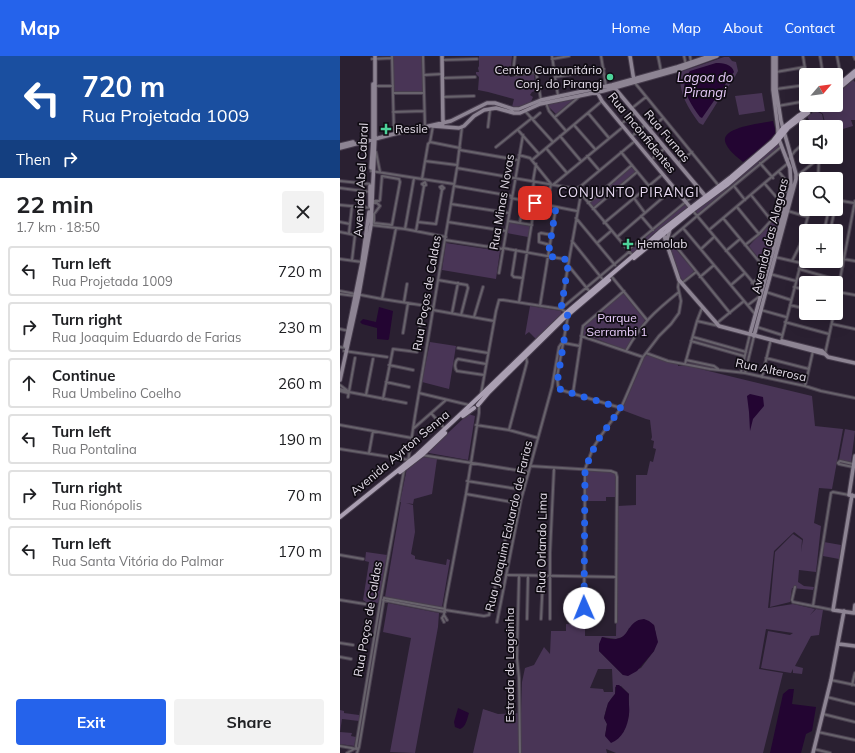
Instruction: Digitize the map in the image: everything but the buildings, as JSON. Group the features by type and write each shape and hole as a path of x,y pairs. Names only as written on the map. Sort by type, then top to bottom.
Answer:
{"main road":[{"path":"630,56 634,81"},
{"path":"692,64 709,56"},
{"path":"443,125 455,129 462,127 481,111 490,108 519,109 541,100 546,101 581,96 717,56"},
{"name":"Avenida das Alagoas","path":"768,274 775,257 791,187 791,172 784,130 774,90 773,56"},
{"name":"Avenida das Alagoas","path":"774,90 776,56"},
{"name":"Avenida Abel Cabral","path":"373,58 375,138 373,157"},
{"path":"442,58 443,125"},
{"path":"634,81 661,71 686,66"},
{"path":"843,82 855,71"},
{"path":"843,83 855,75"},
{"path":"341,147 424,127 443,125 487,103 495,103 518,113 558,97 596,91 613,86"},
{"name":"Rua Furnas","path":"613,86 706,198"},
{"name":"Rua Inconfidentes","path":"596,91 602,101 692,209"},
{"name":"Avenida das Alagoas","path":"752,335 761,310 768,274 786,208 797,175 779,140 777,106"},
{"name":"Avenida Ayrton Senna","path":"706,198 720,190 779,140 784,130 804,112"},
{"name":"Avenida Ayrton Senna","path":"586,298 589,290 630,253 668,228 706,198 775,139 779,133 809,112"},
{"name":"Avenida Abel Cabral","path":"371,208 375,138"},
{"name":"Avenida Abel Cabral","path":"340,370 358,295 364,262 372,202 370,184 372,171"},
{"path":"666,243 668,228"},
{"path":"662,232 680,281 718,325 752,335 786,341 816,351 823,351 828,357 855,363"},
{"name":"Avenida Ayrton Senna","path":"340,518 405,469 422,454 475,405 486,391 567,314 612,277 662,232"},
{"name":"Avenida das Alagoas","path":"752,335 756,314 761,304"},
{"name":"Avenida Ayrton Senna","path":"340,518 475,405 480,396 526,357 567,314"},
{"name":"Avenida Abel Cabral","path":"340,380 345,350"},
{"path":"855,456 852,495 833,610 854,613 855,605"},
{"path":"814,751 831,680 844,611"},
{"path":"838,644 855,646"}],"street":[{"path":"423,56 424,127"},
{"path":"515,56 514,74 554,69"},
{"path":"558,97 552,57 569,56"},
{"path":"602,56 606,87"},
{"path":"658,56 661,71"},
{"path":"684,56 686,66"},
{"path":"691,56 692,64"},
{"path":"776,72 805,67 803,56"},
{"path":"820,56 821,68"},
{"path":"837,56 839,68"},
{"path":"373,58 392,57 394,134"},
{"path":"442,58 477,59"},
{"path":"555,77 604,69"},
{"path":"536,72 541,100"},
{"path":"424,75 475,77"},
{"path":"634,81 720,186"},
{"path":"774,90 799,85"},
{"path":"374,86 393,86"},
{"path":"393,93 424,93"},
{"path":"442,97 474,96"},
{"path":"555,117 581,96"},
{"path":"632,108 646,97"},
{"path":"546,101 547,108 566,131"},
{"path":"532,160 602,101"},
{"path":"777,106 799,102"},
{"path":"488,127 490,108"},
{"path":"393,112 424,111"},
{"path":"525,111 553,142"},
{"path":"496,147 540,113"},
{"path":"588,113 609,138"},
{"path":"547,205 553,184 609,138 635,113"},
{"path":"649,130 663,118"},
{"path":"574,124 595,150"},
{"path":"631,136 645,125"},
{"path":"422,179 432,126"},
{"name":"Rua Poços de Caldas","path":"409,461 413,429 460,149 462,127"},
{"path":"518,130 539,154"},
{"name":"Rua Minas Novas","path":"499,273 523,135"},
{"path":"560,136 581,161"},
{"path":"575,189 581,186 635,141"},
{"path":"430,142 518,160"},
{"path":"730,313 670,239 782,146"},
{"path":"546,148 567,173"},
{"path":"651,160 665,148"},
{"path":"709,230 779,172 788,159 799,148"},
{"path":"375,149 380,172"},
{"path":"621,152 649,186"},
{"path":"677,164 692,152"},
{"path":"519,155 528,156 553,184"},
{"path":"587,156 599,170"},
{"path":"425,161 575,189 581,194 630,253"},
{"path":"760,163 772,178"},
{"path":"531,202 536,164"},
{"path":"797,175 812,164"},
{"path":"588,203 632,165"},
{"path":"372,171 454,185 512,197 523,201 577,211"},
{"path":"593,210 637,172"},
{"path":"778,199 791,187 779,172"},
{"path":"604,223 662,174"},
{"path":"382,176 399,179 400,182 392,225 374,223 374,214 380,206 377,203 372,202 380,200 382,176"},
{"path":"405,229 414,178"},
{"path":"340,181 370,184"},
{"path":"765,184 786,208 808,217 800,244 792,261"},
{"path":"416,232 424,186"},
{"path":"561,309 581,194 581,186"},
{"path":"734,186 745,200"},
{"path":"340,188 371,192"},
{"path":"617,237 674,188"},
{"path":"418,222 436,224 442,190"},
{"path":"572,242 602,279 653,230 700,190"},
{"path":"533,192 549,194"},
{"path":"751,195 771,220"},
{"path":"634,198 646,213"},
{"path":"520,223 523,201"},
{"path":"843,201 855,202 843,259 855,261"},
{"path":"519,303 535,203"},
{"path":"451,204 509,213"},
{"path":"340,205 371,208"},
{"path":"349,233 352,206"},
{"path":"540,306 556,207"},
{"path":"737,207 759,234"},
{"path":"745,246 759,234 771,220 786,208"},
{"path":"692,209 763,294 791,300"},
{"path":"641,216 653,230"},
{"path":"576,218 615,265"},
{"path":"723,218 768,274 796,281"},
{"path":"508,221 532,225"},
{"path":"340,222 350,224"},
{"path":"448,222 506,232"},
{"path":"369,225 405,229 446,237"},
{"path":"850,226 855,227"},
{"path":"382,299 396,228"},
{"path":"683,228 756,314"},
{"path":"598,243 612,231"},
{"path":"340,232 355,235 352,260"},
{"path":"550,245 539,242 539,234 552,235"},
{"path":"700,248 714,237"},
{"path":"726,251 740,239"},
{"path":"445,240 516,250 569,260"},
{"path":"516,250 512,275 514,277 523,278"},
{"path":"775,257 799,264"},
{"path":"340,259 364,262"},
{"path":"700,277 714,265"},
{"path":"561,309 589,290 568,266"},
{"path":"780,341 799,269 825,276"},
{"path":"584,623 583,524 585,469 600,437 621,408 643,357 679,313 681,301 679,292 680,281 696,272"},
{"path":"730,285 745,273"},
{"path":"752,282 768,274"},
{"path":"612,277 647,320"},
{"path":"438,280 466,284 468,287 461,315"},
{"path":"452,313 458,283"},
{"path":"404,302 406,284"},
{"path":"794,287 799,288"},
{"path":"474,317 483,288"},
{"path":"340,291 404,302 494,321"},
{"path":"621,408 573,393 582,327 624,291"},
{"path":"626,352 647,320 679,292"},
{"path":"843,293 855,295"},
{"path":"340,294 358,295"},
{"path":"748,305 763,294"},
{"path":"486,391 484,375 498,302 501,300 514,301 561,309 567,314"},
{"path":"697,321 718,325 744,301"},
{"path":"403,333 408,303"},
{"path":"790,305 799,307"},
{"path":"418,335 424,306"},
{"path":"685,364 702,308"},
{"path":"761,310 786,317"},
{"name":"Rua Joaquim Eduardo de Farias","path":"567,314 557,382 561,390 573,393"},
{"path":"824,354 832,320"},
{"path":"785,322 830,334"},
{"path":"832,324 855,329"},
{"path":"756,327 782,335"},
{"path":"340,329 350,331"},
{"name":"Avenida das Alagoas","path":"741,372 744,356 752,335"},
{"name":"Avenida das Alagoas","path":"745,373 752,335"},
{"path":"581,336 643,357"},
{"path":"692,337 746,352"},
{"path":"762,377 771,339"},
{"path":"691,341 744,356"},
{"path":"563,343 580,346"},
{"name":"Rua Joaquim Eduardo de Farias","path":"497,622 528,472 552,387 560,345 563,343"},
{"path":"340,347 345,350 387,357"},
{"path":"383,399 393,348 417,352"},
{"path":"458,348 488,353"},
{"path":"805,386 816,351"},
{"name":"Rua Alterosa","path":"646,353 658,358 685,364 741,372 855,398"},
{"path":"509,430 527,362 526,357"},
{"path":"349,393 355,358"},
{"path":"766,358 809,370"},
{"path":"366,396 373,359"},
{"path":"484,375 460,371 456,369 455,366 457,360 461,359 486,364"},
{"name":"Rua Alterosa","path":"686,360 714,366 718,369"},
{"path":"389,365 413,370"},
{"path":"386,382 409,387"},
{"path":"340,385 349,393"},
{"path":"340,390 349,393 406,403"},
{"path":"419,393 475,405"},
{"path":"413,429 446,400"},
{"path":"444,622 442,618 466,494 477,418 475,405"},
{"path":"475,405 477,418"},
{"path":"431,413 445,429"},
{"path":"340,425 412,438"},
{"path":"476,425 509,430 538,438"},
{"path":"369,454 373,431"},
{"path":"340,449 409,461"},
{"path":"422,454 508,467 528,472"},
{"path":"840,461 854,466 839,464 838,462 840,461"},
{"path":"530,466 585,469 616,473 616,622"},
{"name":"Rua Orlando Lima","path":"550,619 550,538 554,468"},
{"name":"Rua Poços de Caldas","path":"356,753 405,469"},
{"path":"467,480 524,490"},
{"path":"812,606 830,496 832,492 852,495"},
{"path":"383,598 465,615 484,616 490,613 513,504 512,502 466,494"},
{"path":"340,555 363,559"},
{"path":"506,575 528,577 616,577"},
{"name":"Estrada de Lagoinha","path":"519,576 517,658 519,678 520,753"},
{"path":"527,620 528,577"},
{"path":"541,619 543,577"},
{"path":"795,587 792,600 797,603 833,610"},
{"path":"340,600 365,604"},
{"path":"444,611 447,620"},
{"path":"340,643 353,645"},
{"path":"340,657 351,659"},
{"path":"831,680 854,685 855,673"},
{"path":"827,697 855,704"},
{"path":"822,714 855,722"},
{"path":"818,732 855,740"},
{"path":"340,746 356,749"},
{"path":"346,753 356,749"},
{"path":"814,751 830,753"}],"green space":[{"path":"394,56 422,56 423,90 421,92 394,93"},
{"path":"479,56 512,56 510,77 534,74 538,91 536,93 535,91 532,92 530,95 533,97 531,102 520,107 512,107 514,99 478,90 479,77 476,72 479,72"},
{"name":"Lagoa do Pirangi","path":"724,57 729,57 732,61 736,62 738,71 703,125 699,123 691,111 682,93 680,72"},
{"path":"853,80 855,82 855,120 851,120 853,126 843,129 843,120 824,120 823,114 820,112 843,112 843,89"},
{"path":"762,93 765,111 739,115 735,96"},
{"path":"575,98 556,114 547,105"},
{"path":"814,112 818,112 822,114 823,120 809,120 807,116"},
{"path":"779,142 780,146 698,214 695,210"},
{"path":"632,166 636,172 593,207 590,203"},
{"path":"686,203 690,208 653,234 633,254 630,251"},
{"path":"784,208 767,269 749,246"},
{"path":"509,222 530,226 528,237 507,233"},
{"path":"669,241 694,271 684,281 682,280 675,266 667,242"},
{"path":"446,243 500,251 496,279 442,270"},
{"name":"Parque Serrambi 1","path":"623,293 645,320 627,349 625,350 592,337 582,335 583,328 586,324"},
{"path":"530,306 561,311 562,314 536,339 529,332 525,335"},
{"path":"430,342 456,346 449,389 422,382"},
{"path":"648,355 678,364 678,366 688,366 812,396 815,426 843,429 832,489 819,488 814,523 821,526 816,572 799,570 798,582 804,586 814,587 813,590 792,588 790,602 770,607 775,552 793,534 802,540 801,552 803,539 794,532 774,551 768,608 793,604 815,609 810,615 816,609 823,610 819,635 811,636 795,666 803,668 802,674 793,673 793,669 791,673 761,668 768,631 790,635 793,633 766,629 759,669 783,673 763,753 616,753 606,749 607,753 473,753 483,709 498,714 521,713 522,682 525,668 534,665 544,647 550,654 551,631 566,631 566,624 585,625 585,636 616,636 618,506 636,505 636,475 647,475 650,461 653,462 656,449 653,448 654,441 651,440 650,420 622,410 644,357","holes":["654,625 656,635 654,651 641,668 623,675 599,651 602,637 616,639 625,636 629,628","598,669 612,669 613,692 604,692 603,689 590,688","621,686 629,694 629,715 623,733 605,736 607,724 604,718 609,702 615,694 615,687"]},
{"path":"468,414 475,416 468,460 429,453 429,451"},
{"path":"845,429 855,431 851,462 839,460"},
{"path":"423,457 437,459 432,494 414,499 413,504 406,503 413,505 415,532 411,554 415,556 415,559 446,565 447,559 450,560 442,607 385,597 407,468"},
{"path":"588,470 615,473 615,497 606,497 606,501 586,501 585,472"},
{"path":"824,542 841,545 839,559 823,556"},
{"path":"366,552 387,555 379,603 366,602 363,600 369,562 365,561"},
{"path":"388,603 439,613 438,627 415,753 390,752 411,638 383,632"},
{"path":"340,710 344,711 344,713 359,715 359,721 342,719 340,732"},
{"path":"340,732 352,733 351,736 356,737 354,746 340,744"}],"water":[{"name":"Lagoa do Pirangi","path":"716,63 731,67 734,72 702,118 691,104 685,89 684,78 690,76 688,74 690,71"},
{"path":"773,121 776,133 761,148 743,162 727,147 725,138 728,134 735,130"},
{"path":"379,307 393,311 388,340 377,339 377,328 362,324 360,322 363,319 376,322"},
{"path":"750,394 763,397 764,406 753,419 750,431 747,396"},
{"path":"644,619 654,625 658,642 654,651 637,671 628,676 623,675 599,651 599,644 602,637 613,639 621,638 634,622"},
{"path":"616,685 619,685 629,694 629,712 624,732 611,743 605,736 607,724 604,718 608,703 615,694"},
{"path":"789,689 794,689 792,704 816,707 812,731 806,734 801,753 770,753 783,694"},
{"path":"458,708 469,713 465,725 460,729 455,727 454,722"}],"place":[{"name":"Centro Cumunitário Conj. do Pirangi","path":"610,77"},
{"name":"Resile","path":"386,129"},
{"name":"Hemolab","path":"628,244"}],"district":[{"name":"CONJUNTO PIRANGI","path":"629,192"}],"route":[{"path":"535,203 556,207 548,256 569,260 561,309 568,316 557,384 561,390 621,408 600,437 585,469 584,608"}]}
